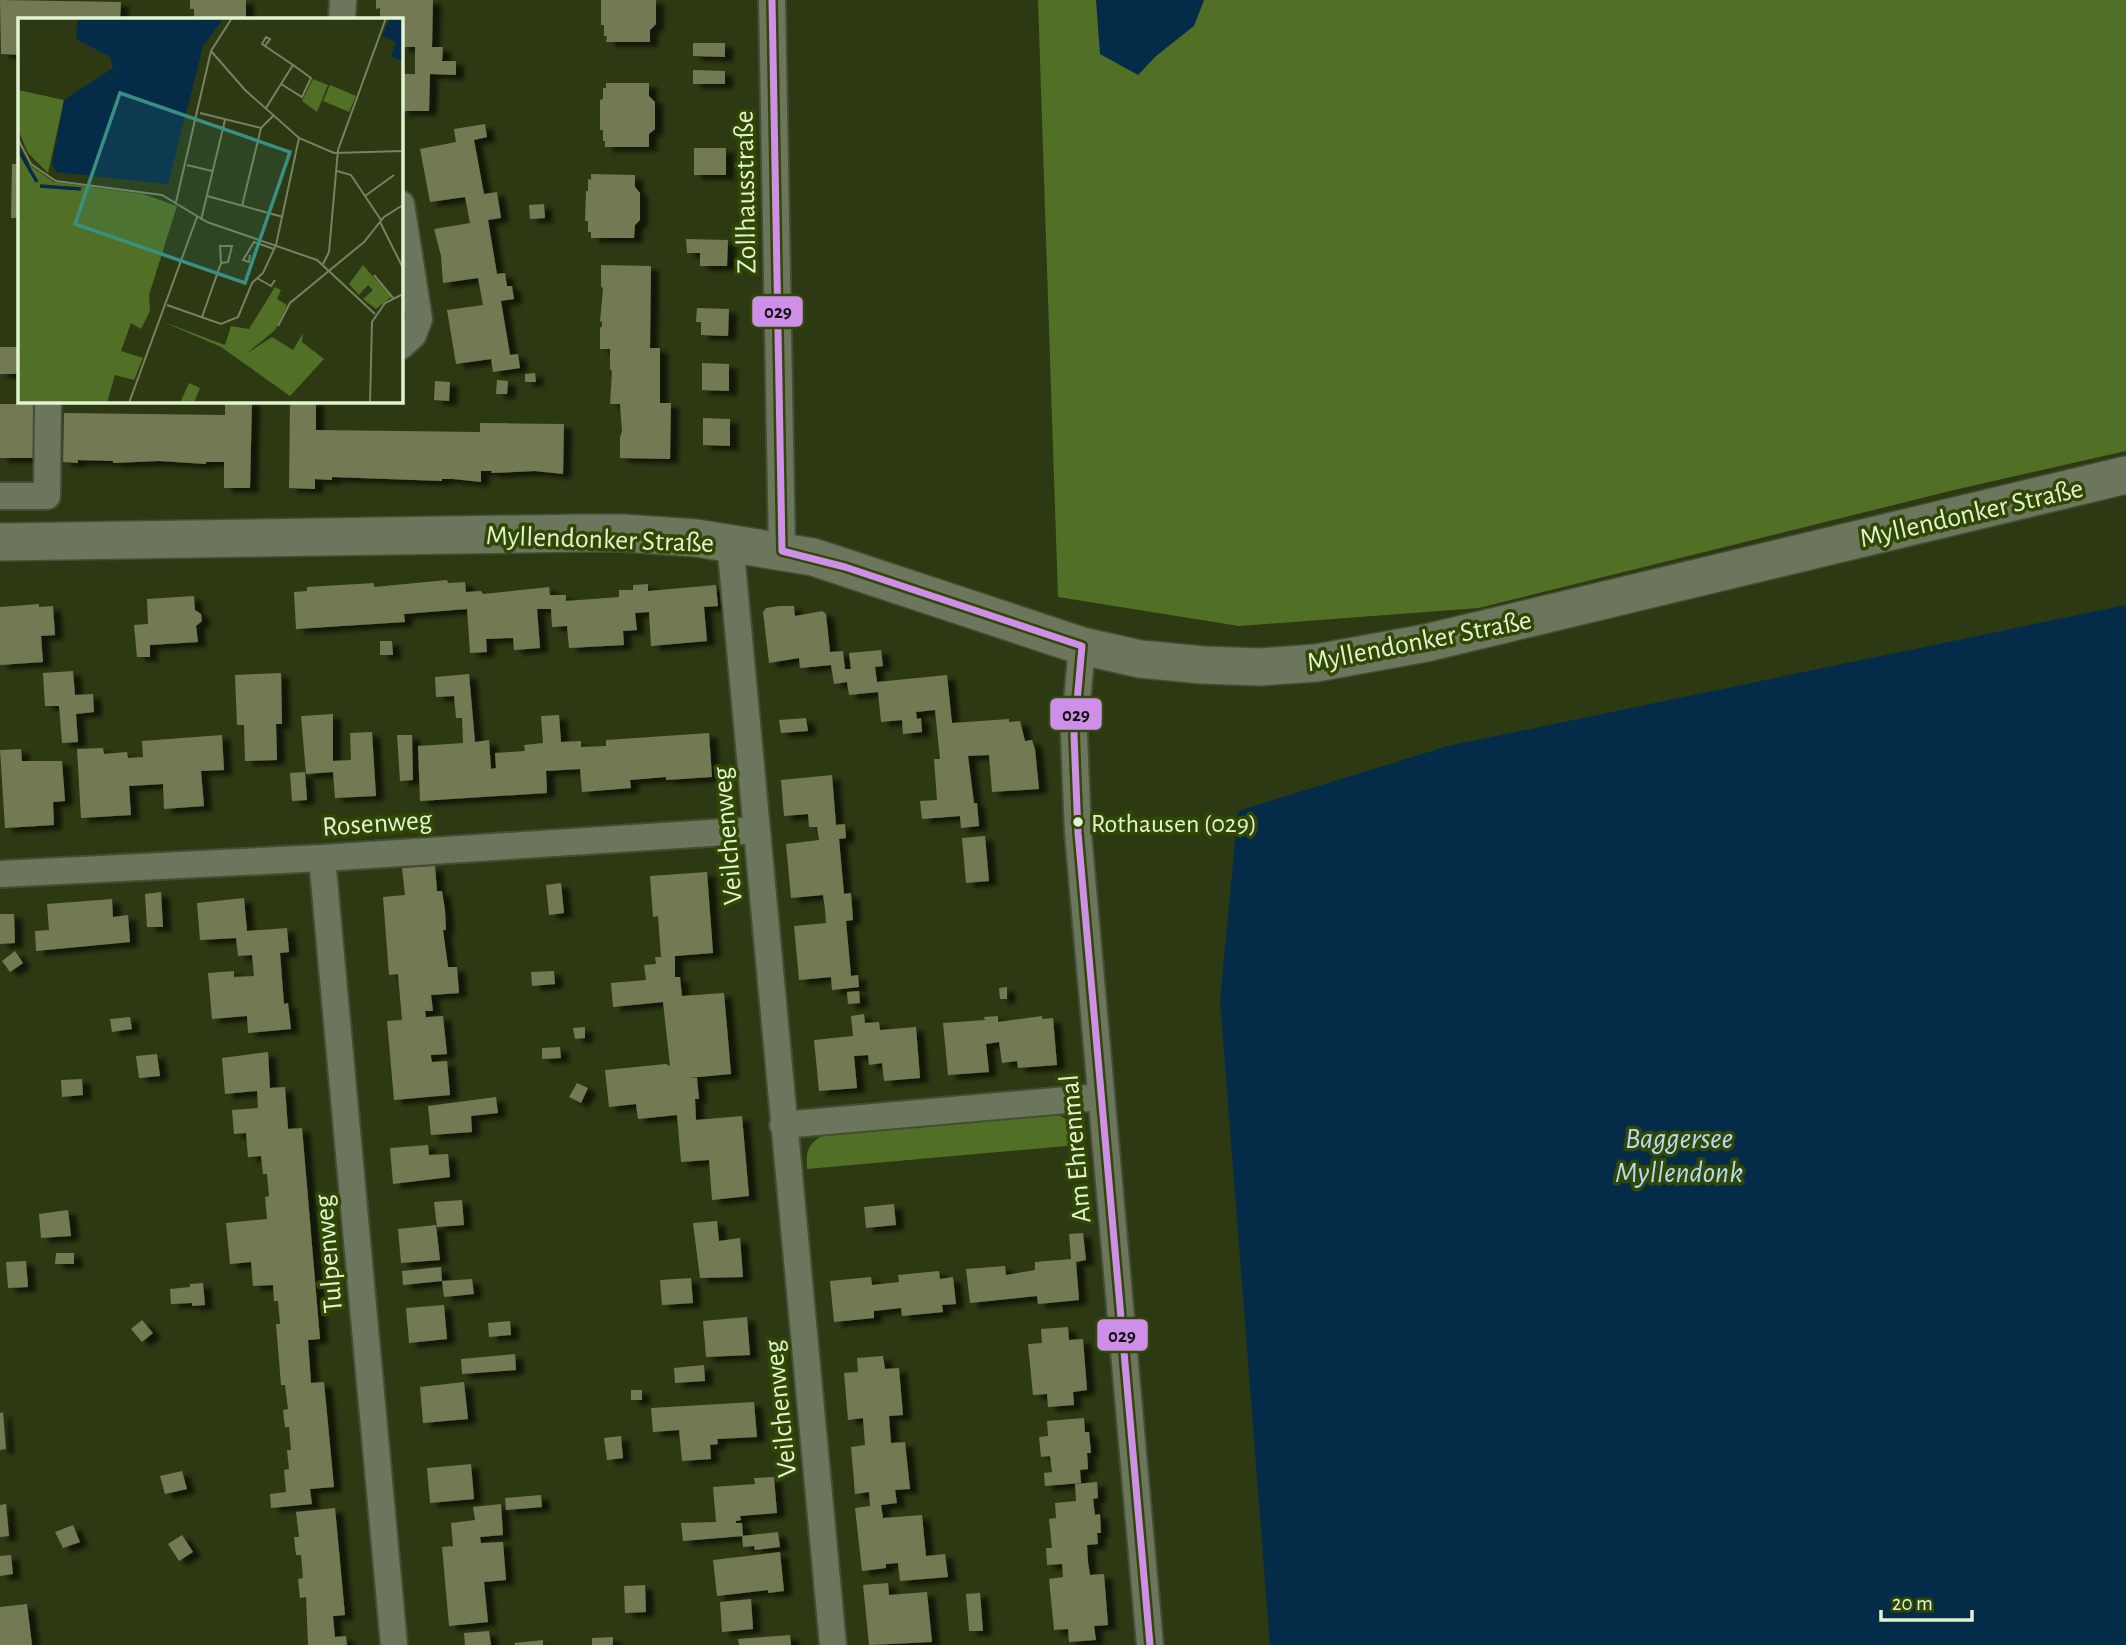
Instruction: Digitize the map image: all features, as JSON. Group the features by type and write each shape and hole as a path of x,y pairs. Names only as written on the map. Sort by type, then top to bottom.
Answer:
{"street":[{"path":"342,18 343,0"},
{"name":"Zollhausstraße","path":"772,0 782,551"},
{"path":"402,210 419,319 413,335 402,345"},
{"path":"0,496 47,496 48,402"},
{"name":"Myllendonker Straße","path":"0,542 622,533 730,542 782,551 845,567 1082,646 1140,659 1259,667 1366,656 2126,475"},
{"name":"Veilchenweg","path":"730,542 833,1645"},
{"name":"Am Ehrenmal","path":"1082,646 1076,702 1074,771 1150,1645"},
{"name":"Rosenweg","path":"0,874 322,858 757,830"},
{"name":"Tulpenweg","path":"322,858 394,1645"},
{"path":"783,1125 1101,1097"}],"green space":[{"path":"1038,0 2126,0 2126,451 1954,490 1479,608 1239,626 1058,597"},
{"path":"1057,1114 1073,1126 1078,1145 807,1169 809,1148 824,1135"}],"water":[{"path":"1096,0 1204,0 1194,26 1156,56 1138,75 1100,54"},
{"name":"Baggersee Myllendonk","path":"2126,605 2126,1645 1270,1645 1220,1000 1238,811 1448,746"}],"building":[{"path":"0,0 121,2 120,18 18,18 18,55 1,54"},
{"path":"190,0 246,0 246,18 194,18 194,9 190,9"},
{"path":"376,0 433,0 432,47 443,47 442,61 456,61 456,75 430,74 429,111 402,113 402,74 415,74 415,47 402,47 402,18 380,18 380,8 376,9"},
{"path":"601,0 656,0 656,24 650,30 650,42 606,42 604,25 601,25"},
{"path":"693,43 725,43 725,57 693,56"},
{"path":"693,70 725,71 725,84 693,84"},
{"path":"606,83 649,83 649,96 655,102 655,129 649,134 649,147 605,147 603,130 600,130 600,100 603,99"},
{"path":"485,124 487,137 474,140 484,194 497,192 501,218 488,220 497,274 505,273 507,286 512,286 514,299 501,301 510,355 518,354 520,368 493,372 491,359 456,364 447,310 483,305 478,278 443,283 441,256 434,229 470,223 465,197 430,202 420,149 456,142 454,129"},
{"path":"694,148 726,148 726,175 694,175"},
{"path":"12,164 18,164 18,218 11,218"},
{"path":"591,174 635,175 635,187 640,193 640,220 635,225 634,238 591,238 588,221 585,221 586,191"},
{"path":"544,204 545,218 530,219 529,205"},
{"path":"686,239 728,240 727,266 700,266 700,253 687,253"},
{"path":"601,265 651,266 650,348 660,348 660,403 671,403 670,459 620,458 620,404 610,404 610,349 600,349 603,289"},
{"path":"697,308 729,309 728,336 701,335 701,322 696,322"},
{"path":"0,347 18,347 18,374 0,374"},
{"path":"702,363 729,364 729,391 702,390"},
{"path":"535,373 536,382 525,382 525,374"},
{"path":"497,380 508,381 507,394 496,394"},
{"path":"435,381 450,382 449,401 434,400"},
{"path":"225,402 252,402 250,488 224,488 224,462 63,462 64,413 225,415"},
{"path":"290,402 316,402 316,430 480,432 480,423 564,424 563,474 481,471 481,482 332,477 332,480 315,479 315,489 289,488"},
{"path":"0,404 34,404 33,458 0,458"},
{"path":"703,418 730,419 730,446 703,445"},
{"path":"447,580 448,583 465,582 466,592 481,591 483,594 549,587 550,595 566,595 566,601 619,597 619,590 633,590 633,585 648,584 648,591 716,585 718,606 704,607 707,641 651,646 649,612 635,613 637,630 623,631 624,645 569,648 567,626 552,627 551,609 537,609 540,648 514,650 513,638 486,639 487,652 470,653 467,609 404,614 405,622 296,629 294,592 307,591 307,587 374,583 374,587"},
{"path":"194,596 195,610 201,614 202,621 196,626 198,642 150,645 150,657 137,657 134,625 148,624 147,599"},
{"path":"39,604 39,607 53,606 55,635 41,636 43,662 0,665 0,607"},
{"path":"794,606 795,616 822,611 826,614 830,652 843,651 845,669 851,669 849,653 881,650 883,666 875,667 877,682 947,675 952,723 1009,719 1009,722 1020,721 1025,741 1032,740 1035,749 1039,789 992,792 989,755 968,756 979,826 961,828 960,816 922,819 920,801 937,800 934,759 940,759 935,710 916,712 917,719 921,718 922,732 903,734 902,720 881,722 878,692 849,695 847,682 834,684 831,665 800,668 799,658 769,663 763,612 766,608"},
{"path":"380,641 392,641 393,655 380,655"},
{"path":"73,671 75,695 93,694 94,712 76,714 78,742 62,743 59,706 45,706 43,673"},
{"path":"281,673 282,724 276,724 277,760 245,761 244,725 237,725 235,675"},
{"path":"469,674 475,742 489,740 491,769 496,768 495,753 525,751 524,745 543,743 541,716 559,715 561,742 581,741 581,747 606,746 606,740 709,733 712,777 630,780 631,788 582,792 580,769 546,771 547,793 420,801 418,746 463,743 462,718 456,718 454,696 436,697 435,677"},
{"path":"333,714 333,761 351,760 350,733 372,732 376,796 335,798 333,772 306,774 301,716"},
{"path":"806,718 808,731 781,733 779,720"},
{"path":"222,735 224,770 201,771 204,806 164,809 163,784 129,786 131,815 81,818 77,749 103,748 104,754 127,752 128,758 143,757 142,741"},
{"path":"397,735 412,735 413,780 400,781"},
{"path":"21,749 22,761 62,761 65,801 53,802 54,825 5,828 0,750"},
{"path":"305,772 307,800 292,801 290,773"},
{"path":"832,775 836,825 845,824 846,838 839,839 844,894 851,893 853,920 846,921 851,976 858,975 859,987 832,990 831,977 799,980 794,926 826,923 825,909 823,895 791,898 786,844 819,840 817,827 809,827 808,814 784,816 781,780"},
{"path":"985,836 989,881 966,883 962,838"},
{"path":"435,866 437,891 442,891 445,910 446,930 443,930 448,967 457,967 459,993 431,995 433,1011 425,1011 426,1017 413,1018 443,1016 447,1054 431,1057 432,1062 447,1061 450,1095 394,1100 387,1021 402,1020 398,974 389,975 383,897 405,895 402,868"},
{"path":"707,872 713,953 675,956 675,977 680,977 682,996 724,993 731,1074 688,1078 697,1078 699,1099 695,1099 696,1120 742,1116 749,1196 712,1200 709,1160 681,1162 677,1115 638,1119 636,1104 609,1107 605,1070 666,1064 670,1066 663,1002 613,1007 611,983 646,980 644,965 656,964 655,957 661,957 658,916 653,917 650,876"},
{"path":"561,883 564,913 549,915 546,885"},
{"path":"161,892 163,927 147,927 145,894"},
{"path":"244,898 247,931 287,928 289,952 280,953 284,1004 288,1003 291,1029 248,1033 247,1016 212,1019 208,973 234,971 234,977 254,976 252,955 238,956 236,938 200,940 197,903"},
{"path":"112,899 113,917 128,915 130,942 36,951 35,931 49,930 47,904"},
{"path":"0,914 14,914 15,943 0,944"},
{"path":"15,951 23,963 10,972 2,961"},
{"path":"554,971 555,984 532,986 531,972"},
{"path":"1007,987 1007,999 1000,999 999,988"},
{"path":"859,991 860,1003 848,1004 847,992"},
{"path":"864,1014 865,1023 879,1022 880,1030 916,1027 920,1078 884,1081 882,1063 869,1065 868,1055 854,1056 857,1088 819,1091 814,1040 853,1036 851,1016"},
{"path":"998,1016 998,1022 1042,1016 1042,1019 1053,1018 1057,1065 1018,1068 1017,1061 1002,1063 999,1042 986,1044 989,1072 948,1075 943,1023 985,1020 984,1017"},
{"path":"130,1017 132,1029 112,1032 110,1019"},
{"path":"585,1027 585,1038 575,1039 573,1028"},
{"path":"560,1047 561,1058 542,1059 542,1048"},
{"path":"268,1052 270,1088 285,1087 288,1129 302,1128 320,1339 308,1340 311,1383 324,1382 334,1487 310,1489 312,1504 271,1508 270,1494 286,1492 284,1470 289,1469 287,1450 291,1450 289,1427 285,1427 283,1410 288,1409 285,1385 281,1385 276,1324 280,1324 278,1301 274,1301 273,1285 253,1286 251,1262 230,1264 226,1223 267,1219 267,1174 263,1174 261,1156 248,1157 246,1133 234,1134 232,1110 258,1108 257,1091 225,1094 222,1058"},
{"path":"157,1054 160,1076 139,1078 136,1056"},
{"path":"82,1079 83,1095 62,1097 61,1080"},
{"path":"577,1083 588,1088 581,1103 569,1097"},
{"path":"496,1097 498,1113 471,1116 472,1132 431,1135 428,1106"},
{"path":"428,1145 429,1155 448,1154 450,1177 393,1184 390,1148"},
{"path":"462,1200 464,1225 437,1227 434,1202"},
{"path":"894,1204 896,1225 866,1228 864,1207"},
{"path":"68,1210 71,1236 41,1238 39,1214"},
{"path":"717,1221 719,1241 740,1238 743,1277 700,1278 693,1223"},
{"path":"436,1225 440,1260 401,1263 398,1229"},
{"path":"1083,1233 1086,1260 1076,1262 1079,1300 1038,1304 1037,1296 970,1303 966,1269 1005,1266 1006,1275 1035,1270 1035,1262 1071,1259 1069,1234"},
{"path":"56,1253 74,1253 74,1264 55,1264"},
{"path":"26,1261 28,1287 8,1288 6,1262"},
{"path":"441,1267 442,1281 403,1285 402,1271"},
{"path":"939,1271 940,1279 953,1277 956,1304 942,1305 943,1312 902,1316 901,1308 874,1311 874,1318 834,1322 830,1281 871,1277 872,1285 899,1282 898,1275"},
{"path":"691,1278 693,1303 662,1305 660,1280"},
{"path":"472,1279 474,1294 444,1297 442,1281"},
{"path":"203,1283 205,1305 171,1304 170,1289"},
{"path":"444,1305 447,1339 409,1343 406,1308"},
{"path":"747,1317 750,1355 706,1357 703,1321"},
{"path":"142,1320 153,1333 142,1342 131,1329"},
{"path":"510,1321 511,1335 489,1337 488,1323"},
{"path":"1068,1327 1069,1340 1083,1339 1087,1390 1073,1392 1074,1405 1048,1407 1047,1394 1033,1395 1028,1344 1042,1343 1041,1329"},
{"path":"515,1354 516,1370 462,1374 461,1359"},
{"path":"883,1356 885,1369 899,1368 903,1415 889,1416 891,1443 905,1442 910,1489 895,1490 897,1503 881,1505 883,1518 922,1515 926,1556 945,1554 948,1577 900,1581 898,1563 886,1564 886,1568 862,1571 855,1508 870,1506 869,1492 855,1494 851,1447 865,1445 863,1418 848,1420 844,1373 858,1372 857,1358"},
{"path":"704,1365 705,1381 675,1383 674,1368"},
{"path":"464,1382 468,1419 423,1423 420,1387"},
{"path":"631,1390 642,1390 642,1400 631,1400"},
{"path":"754,1402 757,1437 717,1439 718,1444 710,1445 711,1459 682,1461 679,1430 653,1432 651,1408"},
{"path":"3,1412 6,1449 0,1450 0,1413"},
{"path":"1084,1418 1085,1432 1089,1432 1091,1453 1087,1453 1088,1469 1080,1470 1081,1483 1045,1486 1044,1473 1052,1472 1050,1456 1041,1457 1039,1437 1048,1436 1047,1421"},
{"path":"621,1436 623,1458 607,1460 604,1438"},
{"path":"471,1464 474,1499 430,1503 427,1468"},
{"path":"182,1471 187,1489 165,1494 160,1476"},
{"path":"774,1477 777,1513 740,1516 741,1520 736,1523 742,1523 743,1536 683,1541 681,1523 716,1522 713,1487 755,1484 754,1478"},
{"path":"1097,1482 1098,1498 1093,1499 1095,1515 1100,1514 1101,1533 1097,1533 1098,1544 1087,1545 1088,1562 1090,1575 1104,1574 1108,1625 1094,1626 1096,1640 1069,1642 1068,1629 1054,1630 1049,1579 1063,1577 1062,1564 1047,1565 1046,1548 1052,1548 1049,1519 1056,1518 1055,1503 1076,1501 1075,1484"},
{"path":"541,1495 542,1507 506,1510 505,1498"},
{"path":"6,1504 9,1536 0,1537 0,1505"},
{"path":"501,1504 503,1535 480,1537 481,1543 503,1542 506,1580 484,1582 488,1622 449,1626 442,1547 453,1546 451,1523 475,1520 473,1507"},
{"path":"335,1508 345,1615 333,1616 335,1637 346,1636 347,1645 308,1645 306,1597 300,1598 298,1579 303,1578 301,1555 296,1555 294,1537 299,1537 296,1512"},
{"path":"73,1525 80,1542 63,1548 55,1532"},
{"path":"778,1532 780,1547 755,1550 754,1546 743,1547 742,1536"},
{"path":"182,1535 193,1552 179,1561 168,1544"},
{"path":"780,1552 784,1591 768,1593 768,1590 717,1596 713,1560"},
{"path":"11,1555 13,1574 0,1576 0,1556"},
{"path":"888,1583 889,1595 927,1592 932,1642 869,1645 863,1585"},
{"path":"645,1585 646,1612 625,1613 624,1586"},
{"path":"980,1593 983,1631 969,1631 966,1594"},
{"path":"751,1599 753,1629 722,1632 720,1602"},
{"path":"27,1604 32,1645 0,1645 0,1607"},
{"path":"489,1631 491,1645 465,1645 464,1633"},
{"path":"790,1635 791,1645 739,1645 738,1639"},
{"path":"613,1637 613,1645 592,1645 592,1638"},
{"path":"543,1640 543,1645 515,1645 515,1643"}],"transit line":[{"name":"029","path":"772,0 782,551 845,567 1082,646 1074,735 1078,833 1150,1645"}],"place":[{"name":"Rothausen (029)","path":"1078,822"}]}
